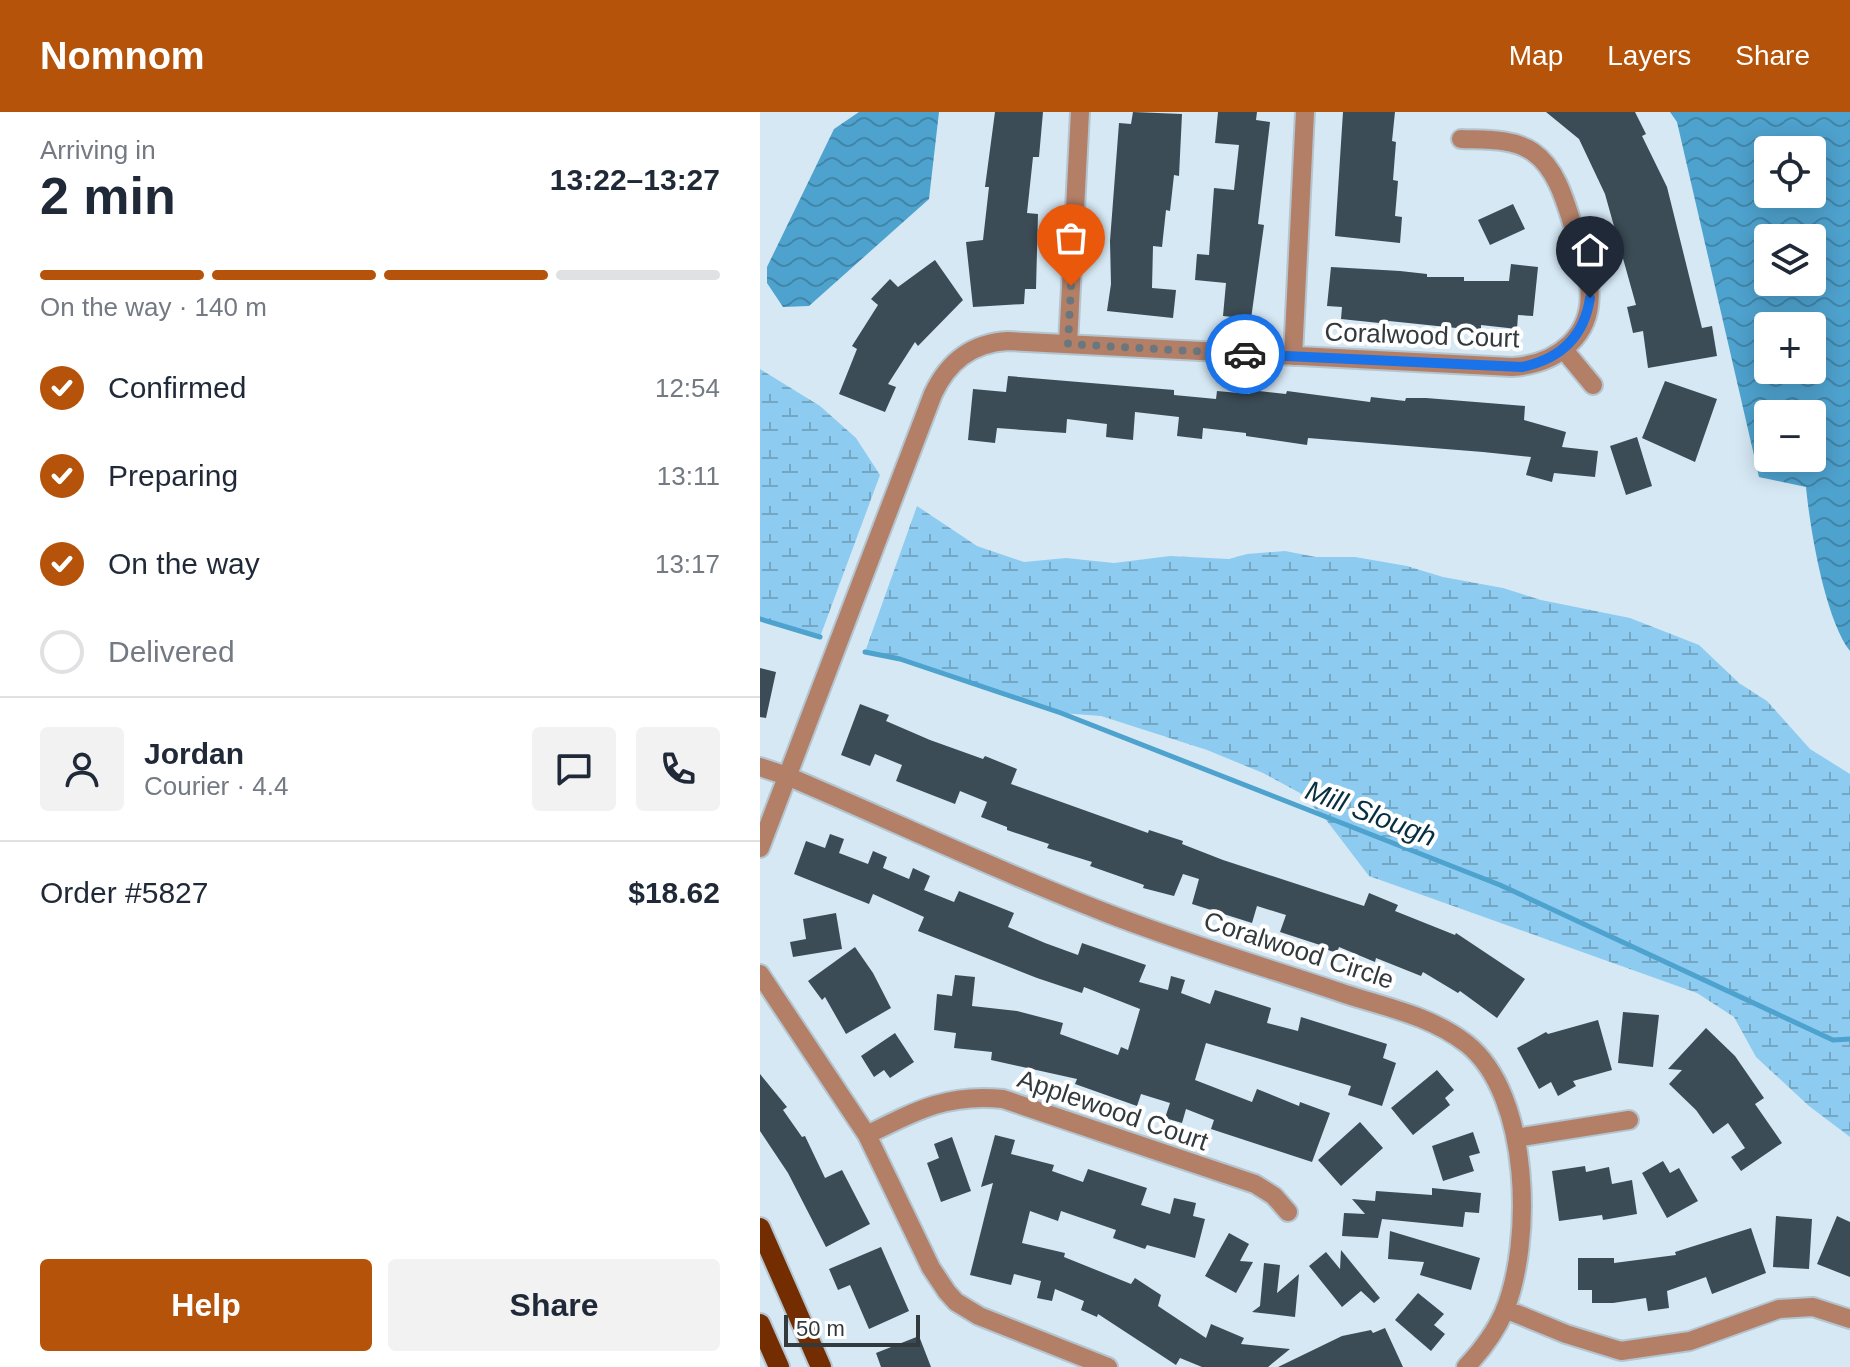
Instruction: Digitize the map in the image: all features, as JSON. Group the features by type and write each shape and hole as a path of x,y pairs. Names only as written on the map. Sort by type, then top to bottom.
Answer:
{"main road":[{"path":"760,1228 821,1367"},
{"path":"760,1324 779,1367"}],"street":[{"path":"1068,344 1080,112"},
{"path":"1293,356 1305,112"},
{"path":"1461,139 1525,147 1549,168 1559,187 1584,260 1590,298 1585,321 1564,350 1593,385"},
{"name":"Coralwood Court","path":"787,776 939,381 955,360 965,353 985,344 1008,341 1512,367 1547,361 1564,350"},
{"name":"Coralwood Circle","path":"760,767 1105,913 1355,997 1418,1015 1468,1045 1498,1082 1516,1138 1521,1194 1519,1254 1505,1309 1489,1338 1466,1367"},
{"path":"760,848 787,776"},
{"path":"760,974 867,1135 931,1268 956,1302 979,1316 1108,1367"},
{"name":"Applewood Court","path":"867,1135 939,1102 969,1097 1003,1099 1255,1184 1274,1196 1288,1212"},
{"path":"1516,1138 1629,1120"},
{"path":"1505,1309 1566,1334 1621,1351 1690,1341 1779,1309 1813,1307 1850,1319"}],"green space":[{"path":"760,369 820,406 856,438 880,475 820,637 760,619"},
{"name":"Mill Slough","path":"917,506 977,546 1024,562 1066,558 1114,563 1170,556 1229,559 1247,554 1285,551 1316,557 1355,557 1407,566 1541,600 1630,618 1699,645 1739,683 1767,701 1810,749 1850,774 1850,1137 1809,1106 1756,1057 1734,1017 1697,993 1369,876 1327,821 1300,793 1263,773 1207,750 1101,716 1061,713 900,659 865,652"}],"water":[{"path":"859,112 939,112 929,199 809,306 783,307 767,283 767,267 834,129"},
{"path":"1670,112 1850,112 1850,651 1826,596 1806,487 1759,477 1758,472 1826,472 1826,400 1754,400 1754,455 1677,122"}],"building":[{"path":"995,112 1043,112 1039,157 1033,157 1027,213 1038,214 1036,289 1025,289 1024,304 973,307 966,242 983,240 989,187 985,187"},
{"path":"1133,112 1182,114 1179,176 1174,175 1162,247 1153,246 1152,288 1176,290 1173,318 1107,311 1119,123 1131,124"},
{"path":"1218,112 1257,112 1256,120 1270,122 1258,224 1264,225 1251,319 1223,316 1226,283 1195,280 1197,254 1209,255 1214,188 1234,190 1239,145 1215,143"},
{"path":"1343,112 1395,112 1393,180 1398,181 1395,216 1402,217 1400,243 1335,236"},
{"path":"1546,112 1635,112 1646,134 1642,136 1667,187 1702,328 1712,326 1717,356 1648,368 1643,331 1633,333 1627,307 1636,305 1605,194 1579,139"},
{"path":"1513,204 1525,229 1490,245 1478,220"},
{"path":"935,260 963,300 918,346 915,342 888,384 896,387 885,412 839,394 857,349 852,346 878,305 871,299 890,279 898,287"},
{"path":"1511,264 1538,267 1533,316 1518,315 1517,329 1481,325 1481,330 1341,319 1342,307 1327,306 1331,267 1400,271 1427,274 1427,277 1464,277 1464,281 1509,281"},
{"path":"1008,376 1174,390 1174,395 1216,399 1217,391 1250,394 1250,390 1286,394 1287,391 1370,402 1371,397 1405,401 1406,398 1426,398 1525,406 1524,420 1566,432 1562,447 1598,451 1595,477 1554,473 1552,482 1526,475 1531,457 1483,452 1308,438 1307,445 1203,428 1202,439 1177,436 1179,417 1135,412 1133,440 1106,437 1107,424 1067,419 1066,433 997,428 995,443 968,440 973,389 1006,392"},
{"path":"1665,381 1717,399 1695,462 1642,438"},
{"path":"1637,437 1652,486 1626,495 1610,446"},
{"path":"760,668 776,672 766,718 760,717"},
{"path":"860,704 889,715 886,721 930,740 1017,769 1011,784 1148,833 1149,830 1183,841 1182,844 1223,860 1364,906 1369,893 1398,905 1395,911 1456,933 1525,979 1497,1018 1460,991 1458,993 1423,972 1421,976 1339,947 1337,953 1280,932 1286,915 1257,906 1252,923 1192,904 1199,879 1183,874 1174,896 1143,888 1144,885 1090,866 1092,862 1047,848 1049,844 1007,830 1007,827 981,817 987,802 960,791 955,804 896,781 902,765 875,754 870,766 841,755"},
{"path":"830,834 844,839 839,853 868,864 873,851 887,857 883,868 909,879 913,868 930,876 924,890 954,902 959,891 1014,913 1008,927 1045,943 1078,955 1082,943 1146,965 1139,982 1168,990 1171,976 1185,980 1181,993 1210,1004 1215,990 1271,1008 1267,1023 1298,1031 1301,1017 1387,1044 1383,1058 1396,1063 1382,1106 1348,1095 1351,1086 1206,1043 1195,1080 1252,1102 1257,1089 1299,1106 1300,1102 1330,1113 1312,1162 1211,1129 1214,1120 1186,1109 1182,1123 1165,1118 1170,1103 1141,1094 1137,1106 1075,1084 1077,1079 991,1060 992,1052 954,1048 956,1033 934,1030 937,994 952,996 955,975 975,977 972,1006 1017,1011 1063,1023 1060,1034 1118,1055 1121,1047 1128,1050 1140,1009 1084,987 1082,993 1037,978 918,931 924,917 873,894 869,904 794,874 806,841 825,848"},
{"path":"836,913 842,949 793,957 790,942 806,939 803,919"},
{"path":"855,947 891,1008 846,1034 825,997 822,1000 808,981"},
{"path":"1623,1012 1659,1015 1653,1067 1618,1063"},
{"path":"1598,1020 1612,1070 1573,1081 1576,1086 1558,1096 1551,1082 1539,1089 1517,1048 1546,1032"},
{"path":"1706,1028 1735,1056 1764,1098 1755,1104 1782,1143 1741,1171 1731,1157 1745,1148 1728,1123 1713,1134 1696,1110 1669,1084 1682,1070 1668,1069"},
{"path":"895,1033 914,1062 890,1078 884,1070 874,1077 861,1056"},
{"path":"1437,1070 1454,1090 1445,1098 1450,1105 1413,1135 1391,1108"},
{"path":"760,1074 787,1107 783,1110 802,1137 805,1136 825,1178 842,1170 870,1224 826,1247 788,1173 760,1131"},
{"path":"1360,1122 1383,1148 1341,1186 1318,1160"},
{"path":"1473,1132 1480,1153 1469,1156 1474,1171 1443,1181 1432,1146"},
{"path":"995,1135 1015,1140 1011,1154 1054,1165 1052,1171 1083,1182 1088,1169 1147,1188 1141,1205 1170,1214 1174,1198 1196,1203 1193,1216 1205,1219 1195,1258 1147,1245 1145,1249 1113,1238 1116,1230 1061,1211 1058,1221 1030,1211 1022,1243 1065,1253 1064,1257 1131,1284 1135,1278 1161,1295 1158,1306 1206,1338 1211,1324 1244,1338 1241,1344 1290,1349 1268,1367 1202,1367 1180,1358 1176,1365 1098,1314 1097,1317 1081,1310 1084,1301 1055,1289 1052,1301 1037,1298 1041,1281 1014,1274 1011,1285 970,1275 993,1183 981,1187"},
{"path":"952,1137 971,1191 941,1202 927,1163 939,1158 934,1144"},
{"path":"1663,1161 1670,1173 1679,1168 1698,1201 1667,1218 1642,1173"},
{"path":"1585,1166 1586,1172 1609,1167 1612,1184 1632,1180 1637,1214 1603,1220 1602,1215 1559,1221 1552,1171"},
{"path":"1432,1188 1481,1193 1479,1213 1465,1212 1463,1227 1382,1219 1378,1238 1342,1236 1344,1213 1365,1214 1352,1199 1375,1201 1376,1191 1432,1195"},
{"path":"1776,1216 1812,1219 1809,1269 1773,1267"},
{"path":"1837,1216 1850,1222 1850,1277 1817,1264"},
{"path":"1751,1228 1766,1273 1712,1294 1706,1277 1667,1291 1669,1308 1648,1311 1646,1298 1592,1303 1592,1290 1578,1290 1578,1258 1614,1258 1614,1263 1676,1255 1675,1252"},
{"path":"1390,1231 1480,1258 1471,1290 1420,1275 1424,1262 1388,1259"},
{"path":"1229,1233 1249,1244 1240,1261 1253,1262 1236,1293 1205,1276"},
{"path":"881,1247 909,1311 869,1329 850,1285 838,1290 829,1269"},
{"path":"1341,1250 1380,1298 1374,1303 1361,1291 1342,1307 1309,1266 1326,1252 1340,1269"},
{"path":"1264,1263 1280,1265 1277,1293 1299,1274 1295,1317 1252,1312 1260,1306"},
{"path":"1418,1293 1444,1314 1434,1325 1445,1334 1431,1351 1395,1320"},
{"path":"1385,1328 1403,1367 1278,1367 1342,1336 1371,1330 1373,1333"},
{"path":"919,1336 931,1367 881,1367 876,1353"}],"waterway":[{"name":"Mill Slough","path":"760,619 820,637"},
{"name":"Mill Slough","path":"865,652 900,659 1061,713 1500,885 1833,1040 1850,1039"}],"way so far":[{"path":"1071,286 1068,344 1245,354"}],"route":[{"path":"1245,354 1522,367 1547,361 1564,350 1585,321 1590,298"}]}
